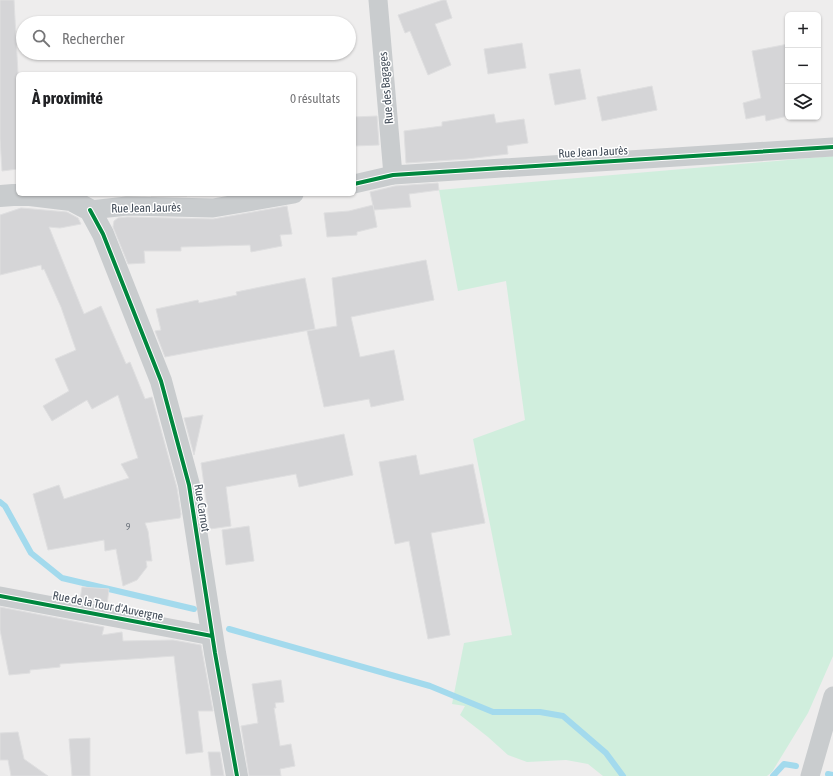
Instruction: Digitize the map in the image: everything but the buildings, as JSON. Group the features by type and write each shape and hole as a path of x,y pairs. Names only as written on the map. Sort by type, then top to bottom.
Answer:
{"street":[{"name":"Rue des Bagages","path":"378,0 394,176"},
{"name":"Rue Jean Jaurès","path":"356,184 394,176 833,147"},
{"path":"0,196 16,195"},
{"path":"38,196 71,200 90,210"},
{"name":"Rue Jean Jaurès","path":"90,210 127,206 213,208 282,196"},
{"name":"Rue Carnot","path":"90,210 103,234 160,381 189,485 212,636 237,776"},
{"name":"Rue de la Tour d'Auvergne","path":"0,596 212,636"},
{"path":"810,776 833,696"}],"green space":[{"path":"833,156 833,656 808,713 772,772 767,776 603,776 588,764 566,760 527,762 508,755 460,715 465,706 452,704 464,643 512,635 473,439 525,420 506,281 458,291 439,190"}],"waterway":[{"path":"0,502 5,506 31,553 62,578 194,609"},
{"path":"229,629 430,686 493,712 540,712 563,716 606,753 623,776"},
{"path":"773,776 784,764 796,766"},
{"path":"828,774 833,775"}],"cycle path":[{"path":"356,184 393,175 833,147"},
{"path":"90,210 103,234 161,381 189,485 215,653 237,776"},
{"path":"0,596 212,636"}]}
